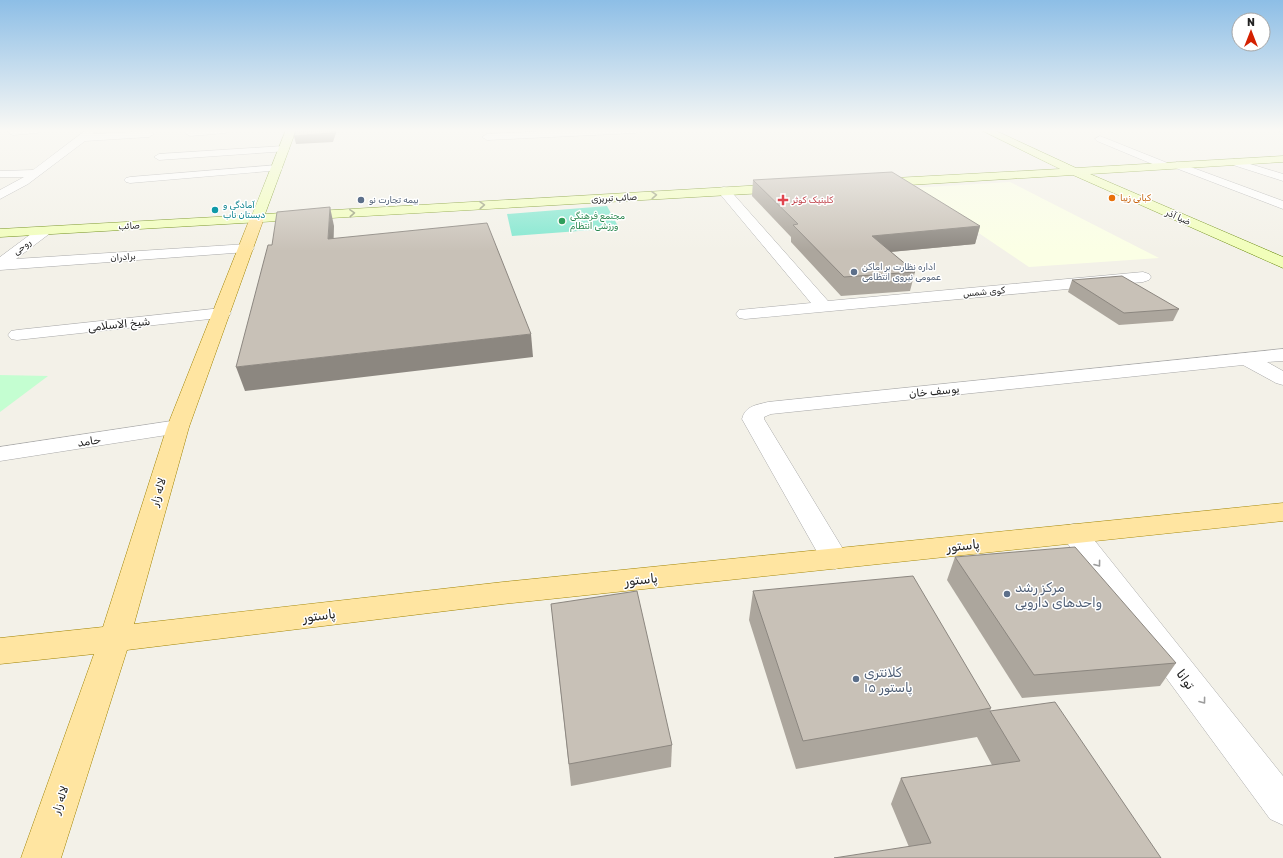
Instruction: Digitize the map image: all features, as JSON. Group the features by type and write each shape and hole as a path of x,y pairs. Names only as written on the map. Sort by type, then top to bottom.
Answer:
{"main road":[{"name":"لاله زار","path":"41,858 115,639 178,427 276,170"},
{"path":"866,183 1090,170"},
{"name":"ضیا آذر","path":"1074,171 1283,263"},
{"name":"صائب تبریزی","path":"257,218 797,187"},
{"name":"صائب","path":"0,233 257,218"},
{"name":"پاستور","path":"0,651 115,639 503,593 1283,512"}],"street":[{"path":"0,195 40,170"},
{"path":"130,180 252,170"},
{"path":"1185,170 1283,205"},
{"path":"1259,170 1283,178"},
{"path":"0,174 36,173"},
{"path":"724,191 824,307"},
{"name":"روحی","path":"0,264 44,231"},
{"name":"برادران","path":"0,264 247,248"},
{"name":"کوی شمس","path":"745,314 1143,277"},
{"name":"شیخ الاسلامی","path":"17,335 222,313"},
{"name":"یوسف خان","path":"835,559 753,420 754,413 768,408 1248,360 1283,355"},
{"path":"1248,360 1283,379"},
{"name":"حامد","path":"0,454 178,427"},
{"name":"توانا","path":"1074,533 1283,806"}],"shaded area":[{"path":"1010,182 1159,258 1029,267 912,188"}],"green space":[{"name":"مجتمع فرهنگی ورزشی انتظام","path":"607,206 619,228 512,236 507,214"},
{"path":"0,375 48,376 0,412"}],"building":[{"path":"892,172 980,226 872,236 915,272 844,277 793,225 798,224 753,180"},
{"path":"330,207 328,239 487,223 531,334 236,367 268,245 272,245 277,212"},
{"path":"1122,276 1179,309 1124,313 1072,280"},
{"path":"1075,547 1176,663 1034,675 955,557"},
{"name":"کلانتری ۱۵ پاستور","path":"913,576 991,708 803,741 753,591"},
{"path":"637,591 672,745 569,764 551,604"},
{"path":"1055,702 1161,858 834,858 931,843 901,778 1020,761 990,711"}],"place":[{"name":"کبابی زیبا","path":"1112,198"},
{"name":"بیمه تجارت نو","path":"361,200"},
{"name":"کلینیک کوثر","path":"783,200"},
{"name":"آمادگی و دبستان ناب","path":"215,210"},
{"name":"مجتمع فرهنگی ورزشی انتظام","path":"562,221"},
{"name":"اداره نظارت بر اماکن عمومی نیروی انتظامی","path":"854,272"},
{"name":"مرکز رشد واحدهای دارویی","path":"1007,594"},
{"name":"کلانتری ۱۵ پاستور","path":"856,679"}]}
